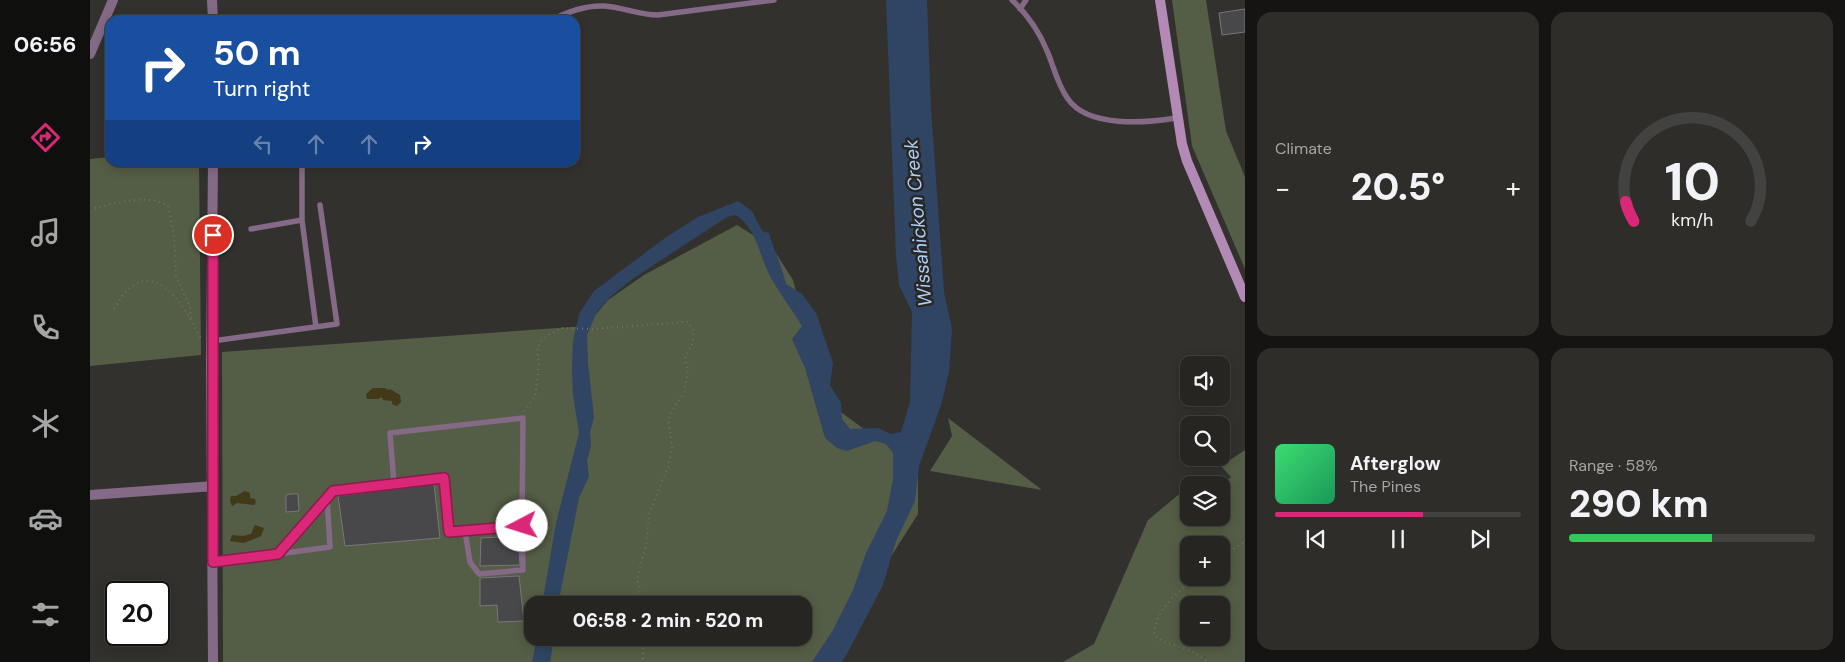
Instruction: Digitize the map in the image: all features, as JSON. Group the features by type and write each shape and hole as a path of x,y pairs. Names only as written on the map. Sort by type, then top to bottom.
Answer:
{"main road":[{"path":"1160,0 1176,118 1187,161 1245,297"}],"street":[{"path":"106,15 113,0"},
{"path":"212,0 213,15"},
{"path":"90,54 92,45 105,17"},
{"path":"213,167 213,662"},
{"path":"90,495 214,486"}],"lane":[{"path":"562,15 573,10 595,6 658,15 774,0"},
{"path":"1012,0 1041,36 1066,98 1078,109 1101,118 1135,122 1176,118"},
{"path":"1020,9 1026,0"},
{"path":"302,167 302,220 316,327"},
{"path":"212,341 337,324 320,205"},
{"path":"252,229 302,220"},
{"path":"394,484 390,433 523,418 522,526 524,570 479,574 470,562 465,531"},
{"path":"278,554 333,491 444,478 449,532 522,526"},
{"path":"213,562 330,548 327,498"}],"path":[{"path":"95,208 122,202 150,200 158,201 168,206 173,228 176,276 190,307 191,318"},
{"path":"114,309 122,295 132,285 139,282 149,282 164,287 184,306 202,341 212,341"},
{"path":"523,418 524,410 534,397 537,389 537,352 540,342 548,335 562,328 595,329 688,322 694,332 692,345 686,357 688,370 684,393 670,414 669,423 672,448 668,467 648,514 645,552 637,579 640,596"},
{"path":"1230,551 1245,542"},
{"path":"1186,586 1172,598 1162,611 1154,627 1154,635 1162,641 1183,647 1208,662"},
{"path":"643,646 643,662"}],"green space":[{"path":"1172,0 1206,0 1226,131 1245,177 1245,269 1192,146"},
{"path":"105,158 105,167 199,167 201,355 90,366 90,159"},
{"path":"737,225 772,247 793,280 804,320 834,407 872,435 918,433 918,514 824,662 223,662 222,352 586,326 608,300 644,275"},
{"path":"948,418 1042,490 930,471 952,436"},
{"path":"1245,450 1245,662 1063,662 1094,644 1148,520 1180,493 1180,526 1230,526 1231,477 1221,466 1230,466 1230,460"}],"sand":[{"path":"373,388 390,389 400,395 401,402 397,406 392,404 392,401 383,400 382,397 367,399 366,394"},
{"path":"245,491 250,493 250,498 255,499 254,505 237,503 232,506 231,496 236,496"},
{"path":"255,525 264,528 261,536 244,543 230,541 232,535 243,536 251,534"}],"water":[{"name":"Wissahickon Creek","path":"886,0 927,0 931,109 944,292 952,329 949,372 941,405 919,466 915,501 896,541 883,585 842,662 812,662 833,630 853,590 866,553 887,511 893,479 893,453 886,444 875,441 847,451 837,448 825,438 805,368 792,339 802,326 770,276 749,227 736,215 727,217 631,280 609,298 597,312 587,335 594,417 590,432 591,446 587,461 589,476 579,498 560,596 544,596 556,523 579,433 573,395 573,341 579,314 594,291 665,238 698,217 738,201 752,211 762,231 769,233 786,284 802,294 816,313 833,363 830,385 841,403 842,419 850,429 878,428 891,434 901,432 910,402 912,312 899,285 896,256"},
{"path":"535,646 553,646 550,662 532,662"}],"building":[{"path":"1245,9 1245,32 1222,35 1219,13"},
{"path":"434,484 440,538 345,546 338,496"},
{"path":"298,494 299,511 286,512 286,495"},
{"path":"518,536 520,565 480,566 481,538"},
{"path":"519,576 524,621 498,622 497,605 480,606 480,578"}],"route":[{"path":"213,235 211,362 214,486 213,562 278,554 333,491 444,478 449,532 522,526"}]}
